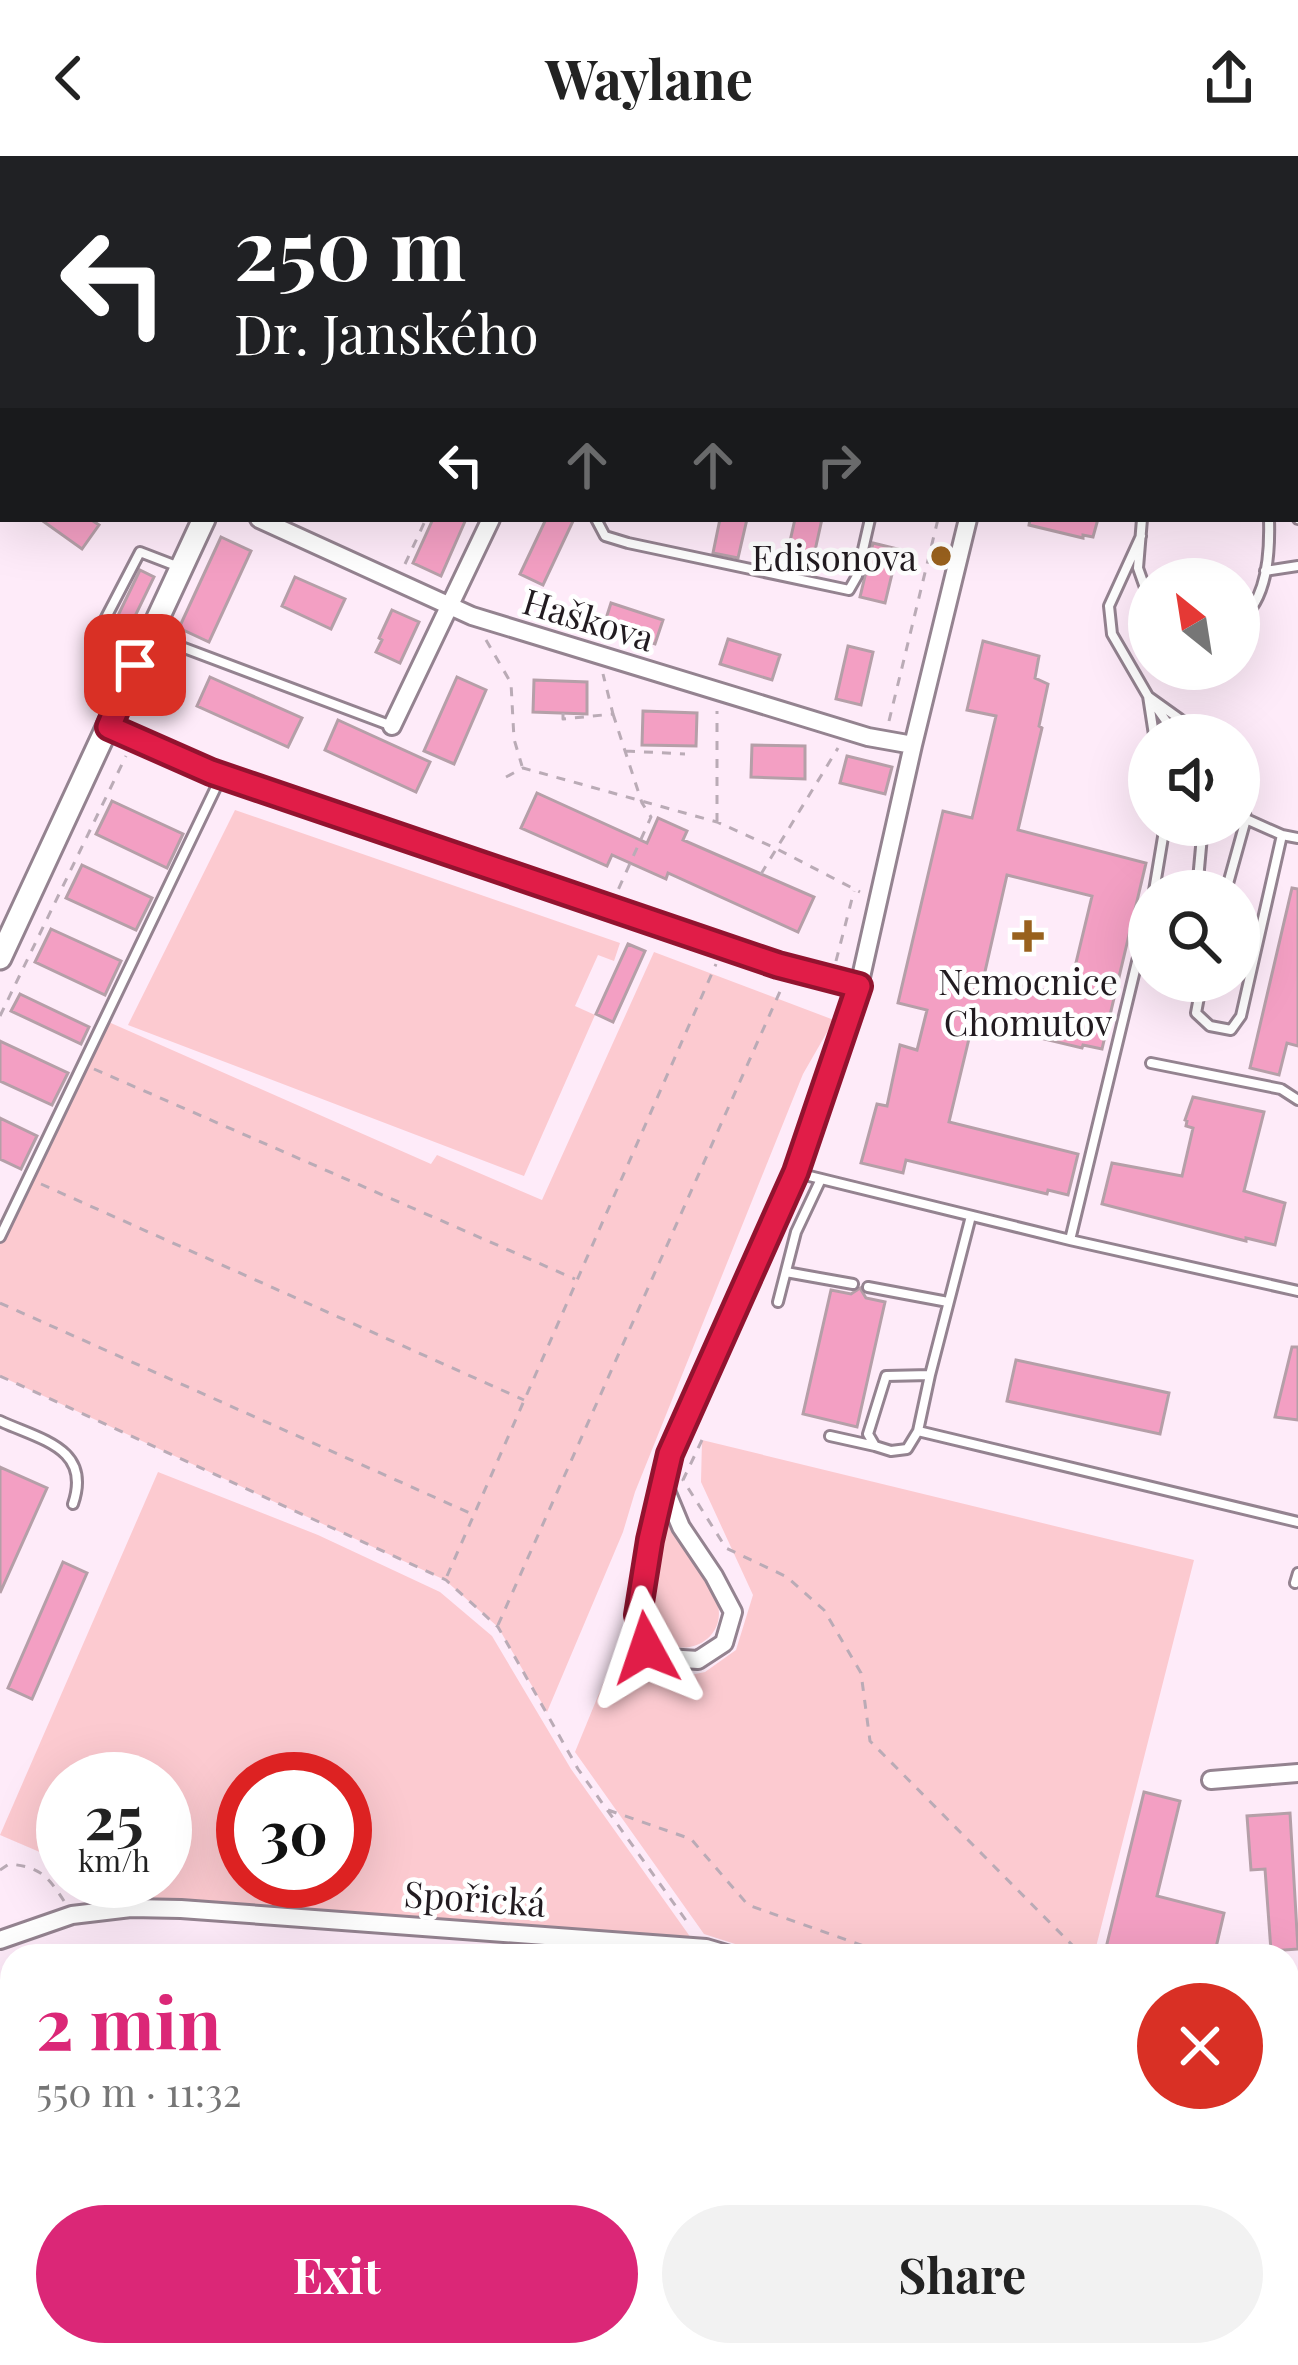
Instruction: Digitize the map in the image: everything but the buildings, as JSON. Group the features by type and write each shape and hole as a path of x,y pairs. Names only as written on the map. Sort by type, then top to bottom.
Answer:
{"street":[{"path":"0,958 203,522"},
{"name":"Haškova","path":"266,522 472,616 849,731 913,745"},
{"path":"392,726 490,522"},
{"path":"664,1486 681,1527 733,1612 724,1642 698,1660 667,1658 646,1648 638,1615 670,1454 796,1172 859,986 967,522"},
{"path":"109,727 221,776 790,968 859,986"},
{"path":"1211,1780 1298,1773"},
{"name":"Spořická","path":"0,1940 72,1915 131,1908 652,1944"}],"lane":[{"path":"598,522 605,536 628,543 850,590 869,522"},
{"path":"1139,558 1142,522"},
{"path":"1260,591 1269,522"},
{"path":"1141,536 1109,606 1112,634 1161,714"},
{"path":"101,627 140,552 180,568"},
{"path":"1265,571 1298,566"},
{"path":"148,634 392,726"},
{"path":"1148,696 1151,714"},
{"path":"1148,696 1170,714"},
{"path":"0,1238 221,776"},
{"path":"1260,825 1298,838"},
{"path":"1260,932 1282,835"},
{"path":"1070,1240 1128,1000"},
{"path":"1198,1002 1196,1013 1210,1026 1231,1030 1244,1002"},
{"path":"1150,1063 1281,1089 1298,1100"},
{"path":"796,1172 1070,1240 1297,1288"},
{"path":"778,1302 796,1232 821,1179"},
{"path":"830,1436 891,1451 907,1449 918,1431 971,1216"},
{"path":"786,1272 853,1284"},
{"path":"868,1287 949,1302"},
{"path":"874,1446 868,1435 886,1376 930,1375"},
{"path":"0,1421 63,1450 73,1460 78,1486 73,1504"},
{"path":"918,1431 1298,1522"}],"path":[{"path":"397,582 425,522"},
{"path":"888,723 937,522"},
{"path":"472,616 511,683 514,740 523,768"},
{"path":"598,655 642,803 651,817 610,908"},
{"path":"717,692 717,822"},
{"path":"563,713 563,719 613,714"},
{"path":"761,874 849,731"},
{"path":"0,1016 134,738"},
{"path":"625,751 685,754"},
{"path":"506,777 523,768 717,822 878,901"},
{"path":"836,961 854,889"},
{"path":"446,1580 724,946"},
{"path":"498,1627 790,968"},
{"path":"83,1064 577,1280"},
{"path":"28,1178 524,1400"},
{"path":"0,1303 473,1514"},
{"path":"0,1376 446,1580 498,1627 578,1769 703,1944"},
{"path":"702,1440 683,1480 725,1548 787,1577 824,1610 861,1673 870,1741 1071,1944"},
{"path":"607,1810 691,1839 748,1905 858,1944"},
{"path":"0,1870 9,1864 33,1867 51,1880 72,1915"}],"shaded area":[{"path":"235,810 620,943 614,961 598,955 575,1006 595,1015 524,1176 128,1025"},
{"path":"654,952 834,1020 803,1074 547,1712 498,1627 445,1580 0,1376 0,1237 104,1020 431,1164 437,1155 542,1200"},
{"path":"702,1440 1194,1560 1097,1944 735,1944 704,1934 575,1752 623,1635 649,1669 681,1677 705,1672 736,1650 753,1595 701,1482"},
{"path":"158,1472 318,1535 440,1592 492,1636 571,1769 691,1938 300,1908 372,1908 372,1752 216,1752 216,1903 192,1902 192,1752 36,1752"},
{"path":"667,1524 717,1601 719,1618 714,1631 691,1647 665,1642 655,1632 650,1615"},
{"path":"36,1752 36,1850 0,1835"}],"place":[{"name":"Edisonova","path":"941,556"},
{"name":"Nemocnice Chomutov","path":"1028,936"}],"route":[{"path":"135,665 109,727 211,772 778,965 859,986 796,1172 670,1454 638,1615 646,1648"}]}
